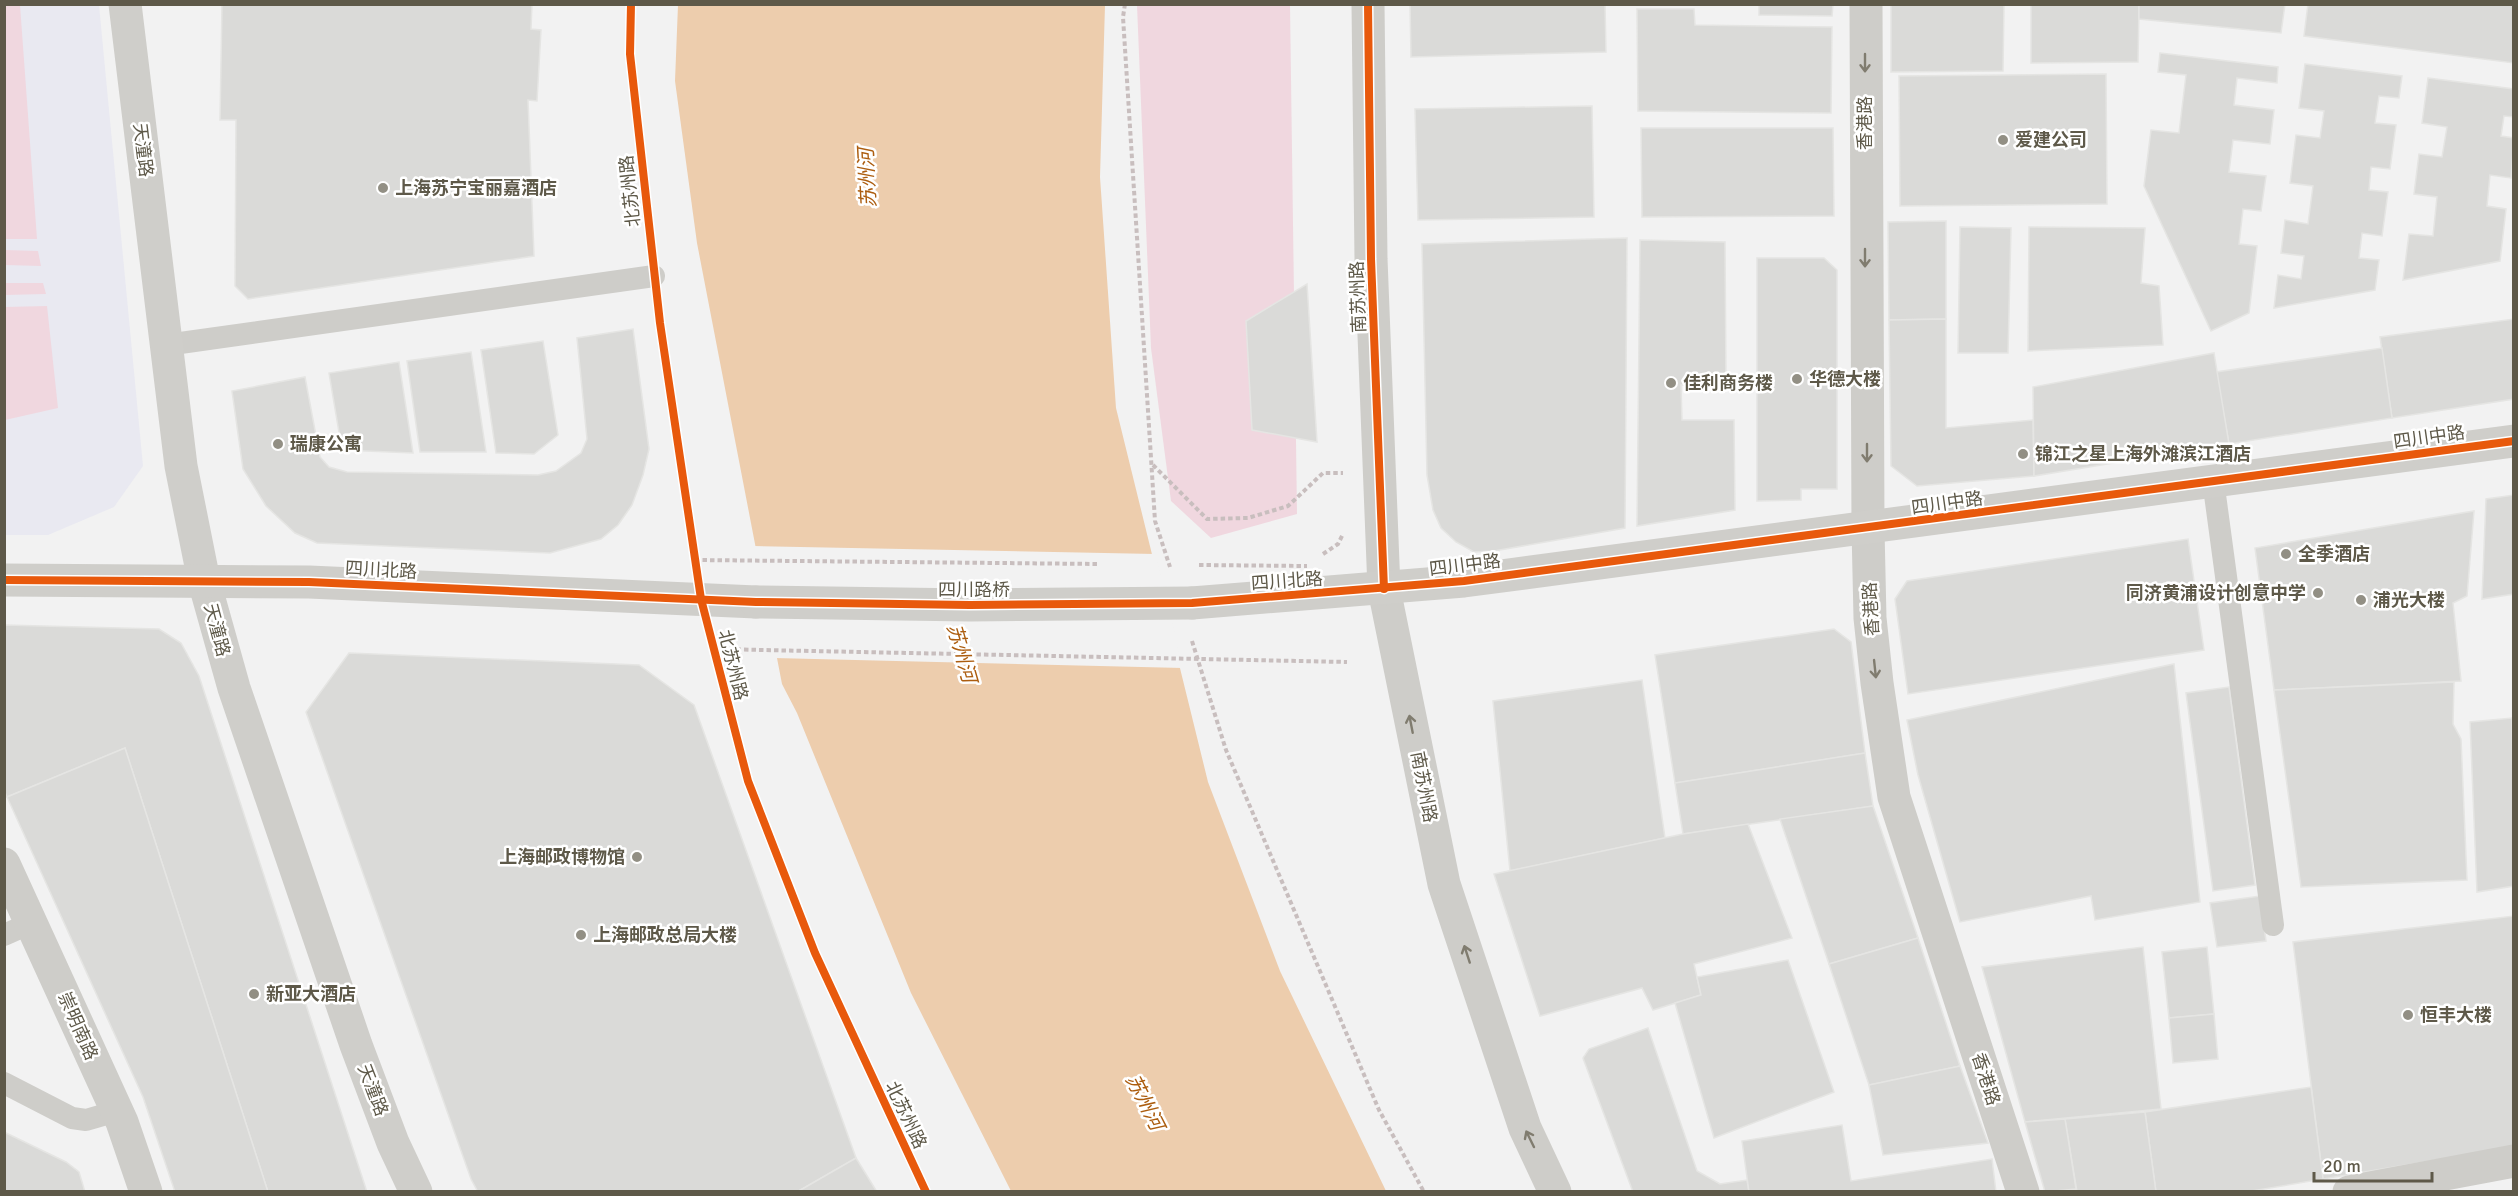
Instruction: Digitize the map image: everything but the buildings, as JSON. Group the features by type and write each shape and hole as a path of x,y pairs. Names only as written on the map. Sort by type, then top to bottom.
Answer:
{"main road":[{"name":"天潼路","path":"125,4 188,510 204,581 234,688 352,1034 393,1143 416,1191"},
{"name":"四川中路","path":"1384,589 1868,529 2213,480 2514,441"},
{"name":"四川北路","path":"4,580 309,582 756,602"},
{"name":"四川北路","path":"1192,603 1384,589"},
{"name":"四川路桥","path":"756,602 970,605 1192,603"}],"street":[{"name":"南苏州路","path":"1368,4 1371,259 1384,589 1444,884 1525,1128 1555,1191"},
{"name":"香港路","path":"1866,4 1868,529 1871,629 1894,797 2023,1191"},
{"name":"崇明南路","path":"4,864 18,929 117,1111 146,1191"},
{"path":"2349,1191 2514,1161"}],"lane":[{"path":"166,345 654,276"},
{"path":"2213,480 2272,925"},
{"path":"4,1083 72,1118 86,1120 117,1111"}],"path":[{"path":"1152,465 1207,519 1248,518 1288,506 1323,473 1346,472"},
{"path":"1187,564 1307,566 1338,544 1350,524"},
{"path":"694,556 1103,564"},
{"path":"1163,564 1175,564"},
{"path":"714,650 1347,662"}],"shaded area":[{"path":"5,4 20,5 37,239 5,239"},
{"path":"4,5 99,5 143,466 114,507 48,535 5,535"},
{"path":"1137,5 1290,5 1297,514 1211,538 1171,501 1151,348"},
{"path":"5,250 38,251 41,266 5,265"},
{"path":"4,283 43,283 46,294 5,295"},
{"path":"47,306 58,408 5,420 5,307"}],"water":[{"name":"苏州河","path":"678,5 1105,5 1100,177 1116,408 1208,782 1280,971 1386,1191 1011,1191 911,993 797,713 782,684 697,243 675,81"}],"pier":[{"path":"753,546 1155,554 1183,668 774,658"}],"cycle path":[{"name":"北苏州路","path":"631,4 630,54 660,323 701,599 748,781 815,953 926,1192"},
{"path":"1368,4 1371,259 1384,589"},
{"path":"4,580 309,582 756,602 970,605 1192,603 1464,581 2514,441"}],"place":[{"name":"爱建公司","path":"2003,140"},
{"name":"上海苏宁宝丽嘉酒店","path":"383,188"},
{"name":"华德大楼","path":"1797,379"},
{"name":"佳利商务楼","path":"1671,383"},
{"name":"瑞康公寓","path":"278,444"},
{"name":"锦江之星上海外滩滨江酒店","path":"2023,454"},
{"name":"全季酒店","path":"2286,554"},
{"name":"同济黄浦设计创意中学","path":"2318,593"},
{"name":"浦光大楼","path":"2361,600"},
{"name":"上海邮政博物馆","path":"637,857"},
{"name":"上海邮政总局大楼","path":"581,935"},
{"name":"新亚大酒店","path":"254,994"},
{"name":"恒丰大楼","path":"2408,1015"}]}
